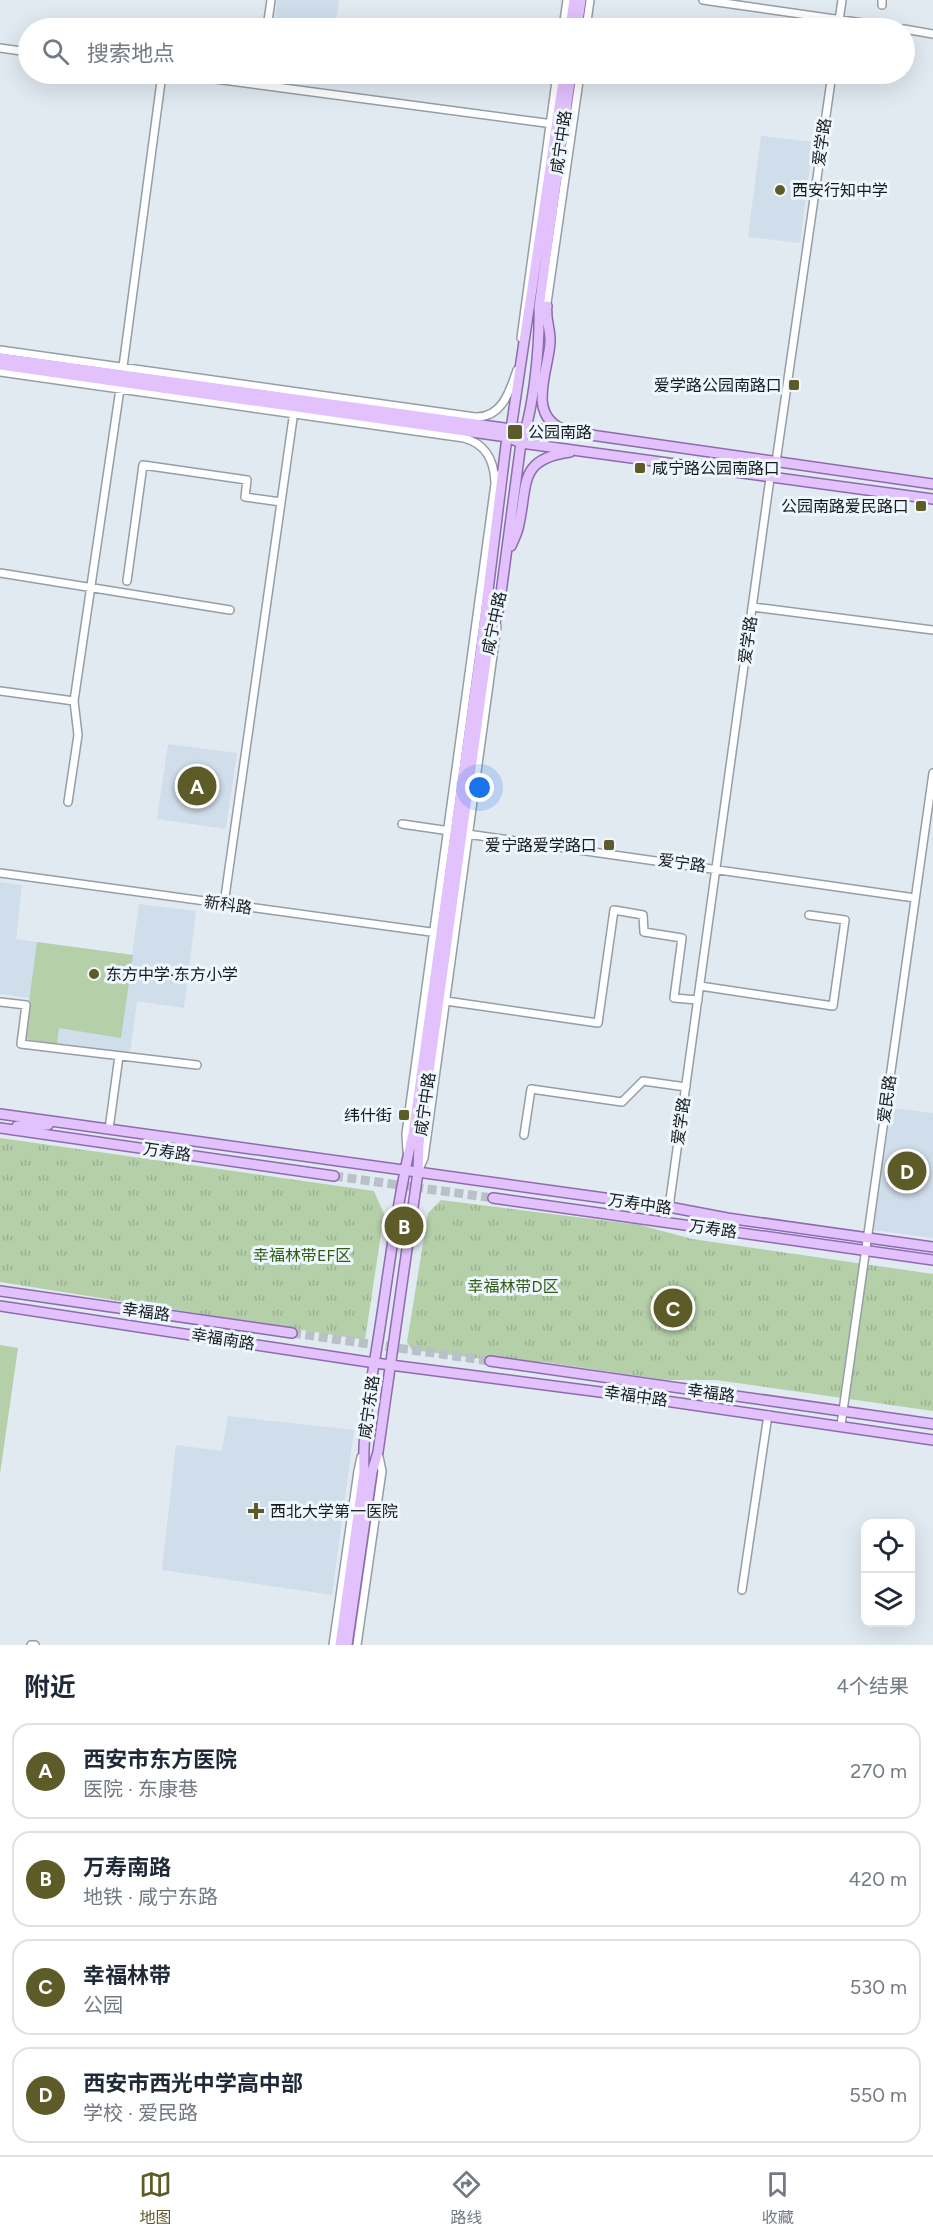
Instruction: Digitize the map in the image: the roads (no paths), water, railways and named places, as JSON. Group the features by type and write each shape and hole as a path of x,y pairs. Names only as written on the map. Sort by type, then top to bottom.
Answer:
{"main road":[{"path":"571,18 574,0"},
{"path":"578,18 581,0"},
{"name":"咸宁中路","path":"459,833 502,471 563,84"},
{"name":"咸宁中路","path":"418,1172 419,1144 459,833 488,646 499,608 521,443 527,428 540,333 539,307 557,124 568,84"},
{"path":"547,306 546,321 550,339 541,405 555,426 570,432"},
{"path":"0,358 121,378 509,433 527,428 570,432 933,484"},
{"path":"0,364 121,378"},
{"path":"509,433 521,443 933,499"},
{"path":"506,560 518,529 526,481 531,470 539,462 548,458 580,451"},
{"name":"咸宁中路","path":"405,1170 414,1134 445,934"},
{"path":"0,1114 78,1125"},
{"path":"0,1127 78,1125"},
{"name":"万寿中路","path":"78,1125 669,1207 933,1247"},
{"name":"万寿路","path":"0,1127 334,1176"},
{"name":"咸宁东路","path":"340,1645 364,1472 363,1452 375,1363 405,1170"},
{"name":"咸宁东路","path":"347,1645 372,1472 378,1452 418,1172"},
{"name":"万寿路","path":"493,1198 933,1260"},
{"path":"784,1226 843,1248"},
{"name":"幸福路","path":"0,1291 292,1333"},
{"path":"0,1305 44,1298"},
{"name":"幸福南路","path":"0,1305 375,1363"},
{"name":"幸福路","path":"490,1361 933,1424"},
{"name":"幸福中路","path":"375,1363 841,1425 933,1440"}],"street":[{"path":"268,18 271,0"},
{"path":"564,18 567,0"},
{"path":"587,18 590,0"},
{"path":"703,0 826,18"},
{"path":"840,18 842,0"},
{"path":"915,32 933,34"},
{"path":"0,48 18,51"},
{"path":"68,802 78,735 74,701 161,84"},
{"path":"252,84 557,124 557,84"},
{"path":"540,333 547,306 579,84"},
{"name":"爱学路","path":"669,1207 770,478 776,462 831,84"},
{"path":"0,350 121,378 295,403 471,440 478,443 488,453 495,484 459,833 445,934 446,1001 424,1158 418,1172"},
{"path":"295,403 481,417 493,413 503,403 520,360"},
{"path":"0,372 121,378"},
{"path":"224,904 295,403"},
{"path":"127,581 143,465 247,480 245,497 281,502"},
{"path":"495,484 502,471"},
{"path":"0,575 230,610"},
{"path":"753,607 933,630"},
{"path":"0,690 74,701"},
{"name":"爱民路","path":"841,1425 915,898 929,833 933,773"},
{"name":"爱宁路","path":"402,824 915,898"},
{"name":"新科路","path":"0,873 445,934"},
{"path":"446,1001 598,1023 614,910 643,915 644,932 682,938 674,998 698,1000"},
{"path":"700,986 833,1006 845,920 809,915"},
{"path":"0,1002 26,1005 21,1044 197,1065"},
{"path":"109,1129 119,1056"},
{"path":"524,1135 531,1089 622,1102 643,1081 686,1087"},
{"path":"742,1590 768,1415"},
{"path":"333,1645 358,1471 363,1452"},
{"path":"357,1645 382,1471 378,1452"}],"tunnel":[{"path":"334,1176 493,1198"},
{"path":"292,1333 490,1361"}],"place":[{"name":"西安行知中学","path":"780,190"},
{"name":"爱学路公园南路口","path":"794,385"},
{"name":"公园南路","path":"515,432"},
{"name":"咸宁路公园南路口","path":"640,468"},
{"name":"公园南路爱民路口","path":"921,506"},
{"name":"西安市东方医院","path":"197,786"},
{"name":"爱宁路爱学路口","path":"609,845"},
{"name":"东方中学·东方小学","path":"94,974"},
{"name":"纬什街","path":"404,1115"},
{"name":"西安市西光中学高中部","path":"907,1171"},
{"name":"万寿南路","path":"404,1226"},
{"name":"幸福林带","path":"673,1308"},
{"name":"西北大学第一医院","path":"256,1511"}],"park label":[{"name":"幸福林带EF区","path":"302,1255"},
{"name":"幸福林带D区","path":"513,1286"}]}
